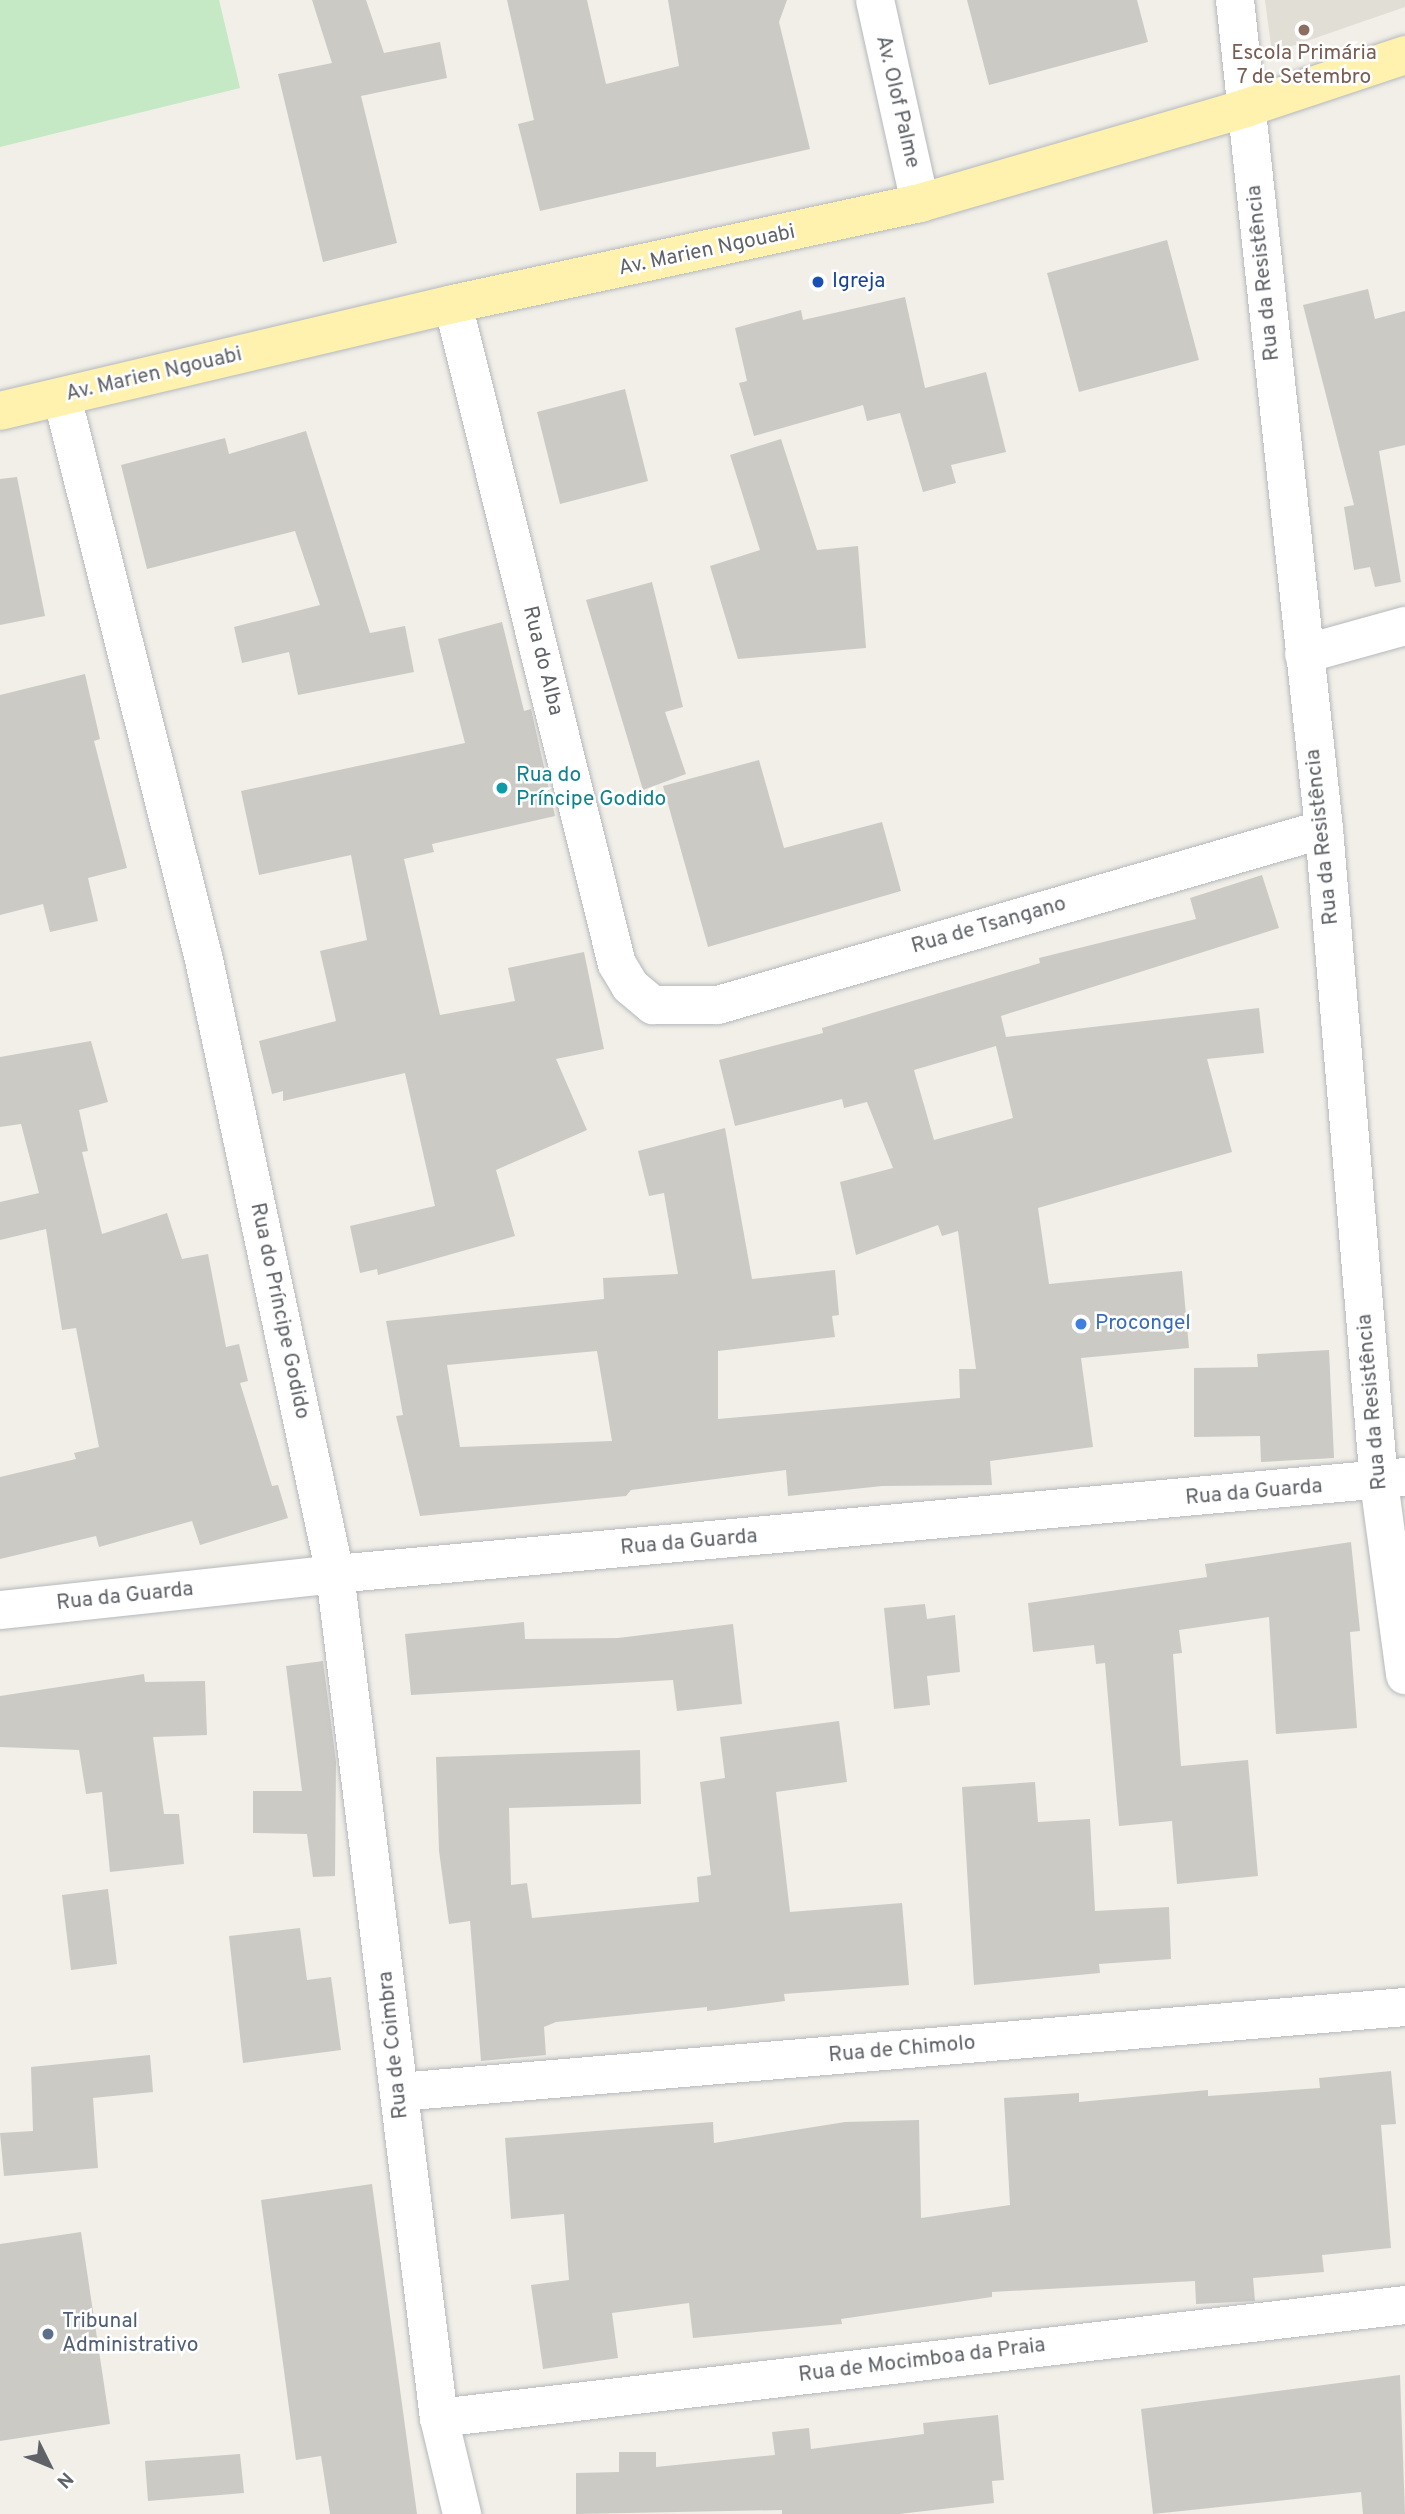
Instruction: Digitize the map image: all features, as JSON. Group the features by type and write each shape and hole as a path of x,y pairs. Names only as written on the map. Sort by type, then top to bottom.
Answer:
{"main road":[{"name":"Av. Marien Ngouabi","path":"0,411 453,304 920,203 1246,108 1405,55"}],"street":[{"name":"Av. Olof Palme","path":"874,0 920,203"},
{"name":"Rua da Resistência","path":"1235,0 1392,1480 1405,1675"},
{"name":"Rua do Alba","path":"453,304 617,964 630,986 653,1005"},
{"name":"Rua do Príncipe Godido","path":"62,397 204,960 335,1574"},
{"path":"1304,654 1405,626"},
{"name":"Rua de Tsangano","path":"653,1005 718,1005 1324,829"},
{"name":"Rua da Guarda","path":"0,1610 335,1574 1392,1480"},
{"name":"Rua de Coimbra","path":"335,1574 439,2418 462,2514"},
{"name":"Rua de Chimolo","path":"399,2092 1405,2007"},
{"name":"Rua de Mocimboa da Praia","path":"439,2418 1405,2305"}],"shaded area":[{"name":"Escola Primária 7 de Setembro","path":"1265,0 1405,0 1405,7 1272,53"}],"green space":[{"path":"0,0 219,0 240,88 0,147"}],"building":[{"path":"312,0 366,0 384,53 440,42 447,78 361,96 397,243 323,262 278,74 332,63"},
{"path":"507,0 587,0 606,84 679,66 668,0 787,0 779,22 810,149 540,211 518,124 534,120"},
{"path":"967,0 1137,0 1148,42 989,85"},
{"path":"1167,240 1199,360 1079,392 1047,273"},
{"path":"1368,289 1375,319 1405,311 1405,445 1379,451 1401,582 1375,587 1370,567 1354,570 1344,507 1354,505 1303,305"},
{"path":"905,297 925,388 986,372 1006,452 951,465 956,483 923,492 900,413 867,421 863,405 754,436 739,383 747,381 735,328 801,310 803,320"},
{"path":"625,389 648,481 560,504 537,412"},
{"path":"306,431 370,633 405,626 414,672 298,695 289,652 242,663 234,627 320,605 295,531 147,569 121,465 225,438 229,454"},
{"path":"781,439 817,550 858,546 866,648 738,659 710,566 760,550 730,455"},
{"path":"17,477 45,616 0,625 0,479"},
{"path":"652,582 683,707 665,712 686,774 643,790 586,600"},
{"path":"502,622 524,711 531,709 555,816 432,844 434,852 404,859 440,1015 515,1001 508,968 584,952 604,1049 556,1059 587,1130 496,1170 515,1236 378,1275 377,1269 360,1273 350,1226 435,1206 405,1073 283,1101 283,1091 272,1094 259,1041 336,1021 320,951 367,940 351,855 259,875 241,791 465,743 438,639"},
{"path":"85,674 100,739 94,741 127,868 88,878 98,921 50,932 43,904 0,915 0,695"},
{"path":"759,760 784,848 882,822 901,891 708,947 663,786"},
{"path":"1262,875 1279,928 1001,1016 1006,1037 1259,1008 1264,1053 1207,1059 1232,1152 1038,1208 1049,1284 1182,1271 1189,1348 1081,1358 1093,1447 990,1461 992,1485 882,1486 788,1496 786,1470 631,1490 626,1496 420,1516 396,1416 403,1415 386,1321 604,1299 603,1278 678,1274 664,1193 649,1196 638,1151 725,1128 752,1279 835,1270 839,1315 832,1316 835,1337 718,1351 718,1419 960,1398 959,1369 976,1369 958,1231 942,1236 938,1225 856,1255 840,1182 893,1168 867,1102 844,1108 842,1099 735,1126 719,1060 823,1033 822,1028 1040,963 1039,958 1196,919 1190,898","holes":["996,1046 1013,1118 934,1140 914,1070","597,1351 612,1441 460,1447 447,1365"]},
{"path":"91,1041 108,1102 79,1110 88,1151 82,1152 102,1234 167,1213 182,1259 208,1254 226,1347 239,1344 248,1381 240,1383 272,1486 278,1485 288,1518 200,1545 192,1521 99,1547 96,1536 0,1559 0,1477 76,1459 74,1453 99,1447 76,1328 62,1330 46,1229 0,1240 0,1202 39,1193 21,1124 0,1127 0,1057"},
{"path":"1329,1350 1334,1458 1261,1462 1260,1436 1194,1437 1194,1368 1258,1367 1257,1354"},
{"path":"1351,1542 1360,1631 1350,1632 1357,1728 1276,1734 1269,1617 1179,1630 1182,1653 1173,1654 1181,1766 1248,1760 1258,1876 1177,1884 1172,1821 1119,1826 1105,1663 1096,1664 1094,1645 1033,1652 1028,1603 1207,1577 1205,1564"},
{"path":"925,1604 927,1619 955,1615 960,1672 927,1676 930,1705 894,1709 884,1608"},
{"path":"524,1622 525,1639 618,1638 733,1624 742,1704 677,1711 673,1680 411,1695 405,1634"},
{"path":"323,1661 336,1762 335,1876 313,1877 307,1834 253,1833 253,1791 302,1791 286,1666"},
{"path":"144,1674 145,1682 205,1681 207,1735 153,1737 164,1814 179,1814 184,1864 110,1872 102,1792 86,1794 79,1750 0,1747 0,1696"},
{"path":"839,1721 847,1782 776,1792 790,1912 902,1903 909,1985 784,1994 785,2001 707,2011 707,2007 556,2022 544,2027 546,2055 481,2061 470,1921 449,1924 439,1851 436,1757 640,1750 641,1804 509,1808 511,1885 527,1883 532,1918 699,1902 697,1877 711,1875 700,1782 725,1778 720,1737"},
{"path":"1035,1782 1038,1822 1090,1819 1095,1911 1169,1907 1171,1959 1099,1964 1100,1973 974,1985 962,1787"},
{"path":"108,1889 117,1964 71,1970 62,1895"},
{"path":"300,1928 307,1980 331,1977 341,2050 243,2063 229,1936"},
{"path":"150,2055 153,2092 93,2098 98,2168 4,2176 0,2133 33,2131 31,2067"},
{"path":"1391,2071 1396,2124 1381,2125 1391,2248 1322,2255 1324,2272 1253,2278 1255,2301 1196,2304 1195,2281 992,2292 992,2297 841,2319 842,2324 693,2338 689,2303 612,2313 618,2358 543,2369 531,2285 569,2280 564,2214 511,2219 505,2138 713,2122 714,2143 845,2122 919,2120 921,2218 1010,2205 1004,2098 1079,2093 1079,2102 1208,2090 1208,2096 1320,2088 1319,2078"},
{"path":"372,2184 417,2514 330,2514 321,2456 296,2460 261,2200"},
{"name":"Tribunal Administrativo","path":"81,2232 110,2424 0,2441 0,2244"},
{"path":"1400,2375 1405,2514 1363,2514 1361,2492 1153,2514 1141,2409"},
{"path":"998,2415 1004,2480 992,2481 994,2503 899,2514 782,2514 782,2510 576,2514 576,2473 619,2472 619,2452 656,2452 656,2467 775,2455 772,2432 809,2428 811,2449 924,2434 923,2423"},
{"path":"240,2454 244,2493 148,2501 145,2461"}],"place":[{"name":"Escola Primária 7 de Setembro","path":"1304,30"},
{"name":"Igreja","path":"818,282"},
{"name":"Rua do Príncipe Godido","path":"502,788"},
{"name":"Procongel","path":"1081,1324"},
{"name":"Tribunal Administrativo","path":"48,2334"}]}
